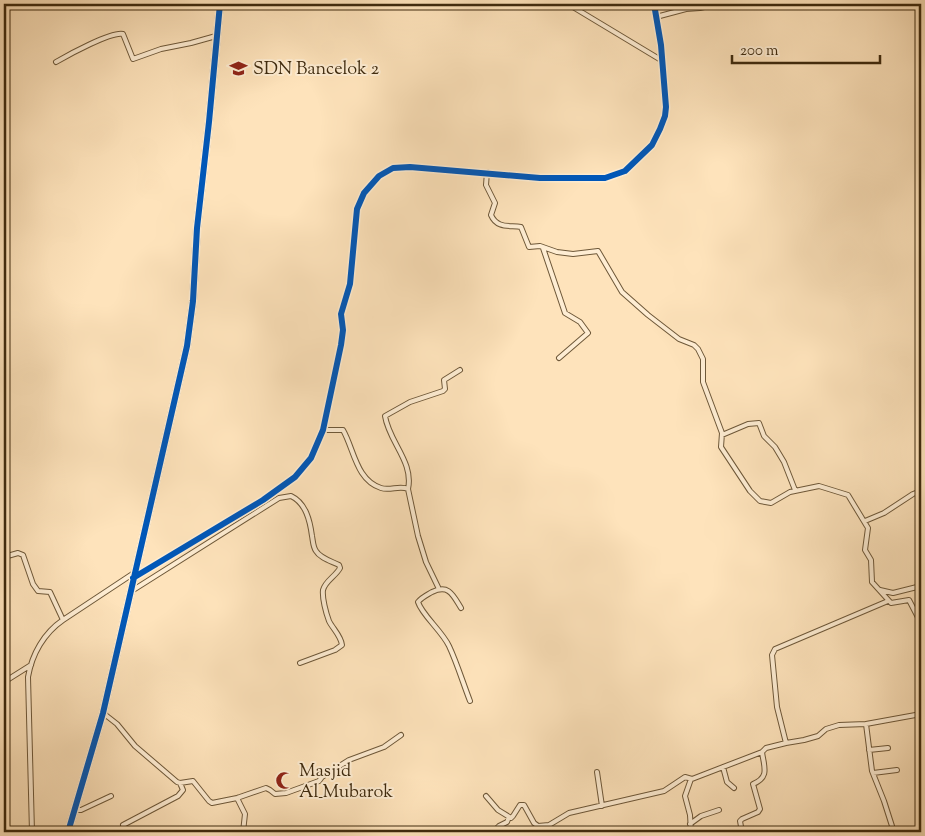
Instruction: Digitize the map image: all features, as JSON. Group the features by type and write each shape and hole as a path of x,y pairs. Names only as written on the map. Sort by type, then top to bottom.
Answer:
{"street":[{"path":"68,832 103,713 187,346 193,301 197,228 220,4"},
{"path":"568,4 662,60"},
{"path":"32,832 28,677 43,638 51,628 63,620 133,577 162,562 286,484 295,477 311,458 324,430 343,336 341,314 350,284 357,209 364,193 379,176 398,167 487,176 540,178 606,178 625,171 652,145 660,129 666,107 658,16 654,4"},
{"path":"658,16 718,4"},
{"path":"56,62 108,36 120,33 124,35 133,59 161,49 216,36"},
{"path":"487,176 488,189 495,202 491,215 493,220 506,227 521,227 528,246 540,246 578,254 598,251 622,292 679,339 694,345 698,349 703,359 703,382 722,435 724,453 760,501 771,503 795,490 819,486 848,495 868,529 865,550 870,560 871,580 888,601 894,603 910,600 921,623"},
{"path":"544,248 565,313 580,322 588,333 559,358"},
{"path":"439,589 426,562 418,536 408,490 410,479 408,469 385,416 410,402 443,391 445,389 444,380 460,370"},
{"path":"722,435 748,424 759,423 764,436 775,447 784,462 795,490"},
{"path":"324,430 342,429 344,431 358,467 370,481 381,488 403,488 408,490"},
{"path":"865,521 884,513 913,494 921,491"},
{"path":"131,589 279,498 286,495 291,496 302,504 306,511 316,552 340,568 327,582 323,591 329,619 342,645 335,650 300,663"},
{"path":"4,557 18,553 23,555 34,587 38,591 50,592 63,620"},
{"path":"877,588 893,593 921,586"},
{"path":"461,608 448,590 439,589 420,599 418,604 449,646 470,701"},
{"path":"786,742 777,707 772,655 775,649 888,601"},
{"path":"4,682 31,666"},
{"path":"103,713 117,724 148,758 180,784 183,790 178,796 123,825"},
{"path":"493,832 497,827 507,822 509,817 514,816 522,804 534,824 544,827 569,813 664,791 685,777 691,779 762,752 766,748 818,736 826,729 839,725 866,724 921,714"},
{"path":"866,724 872,774 884,801 892,826"},
{"path":"180,784 193,782 212,803 237,798 266,788 279,795 312,784 349,760 384,746 402,735"},
{"path":"869,750 888,748"},
{"path":"742,832 740,821 758,812 760,809 753,784 761,782 765,774 762,752"},
{"path":"723,767 727,782 734,788"},
{"path":"872,774 897,770"},
{"path":"597,772 602,806"},
{"path":"690,832 690,815 685,796 691,779"},
{"path":"75,810 81,810 111,796"},
{"path":"486,796 498,810 509,817"},
{"path":"237,798 245,814 243,832"},
{"path":"690,824 701,816 719,810"}],"cycle path":[{"path":"68,832 103,713 187,346 193,301 197,228 220,4"},
{"path":"133,578 263,500 295,477 311,458 323,430 341,345 343,330 341,314 350,284 357,209 364,193 379,176 393,168 410,167 540,178 605,178 625,171 652,145 665,116 666,107 661,45 654,4"}],"place":[{"name":"SDN Bancelok 2","path":"239,68"},
{"name":"Masjid Al_Mubarok","path":"285,780"}]}
